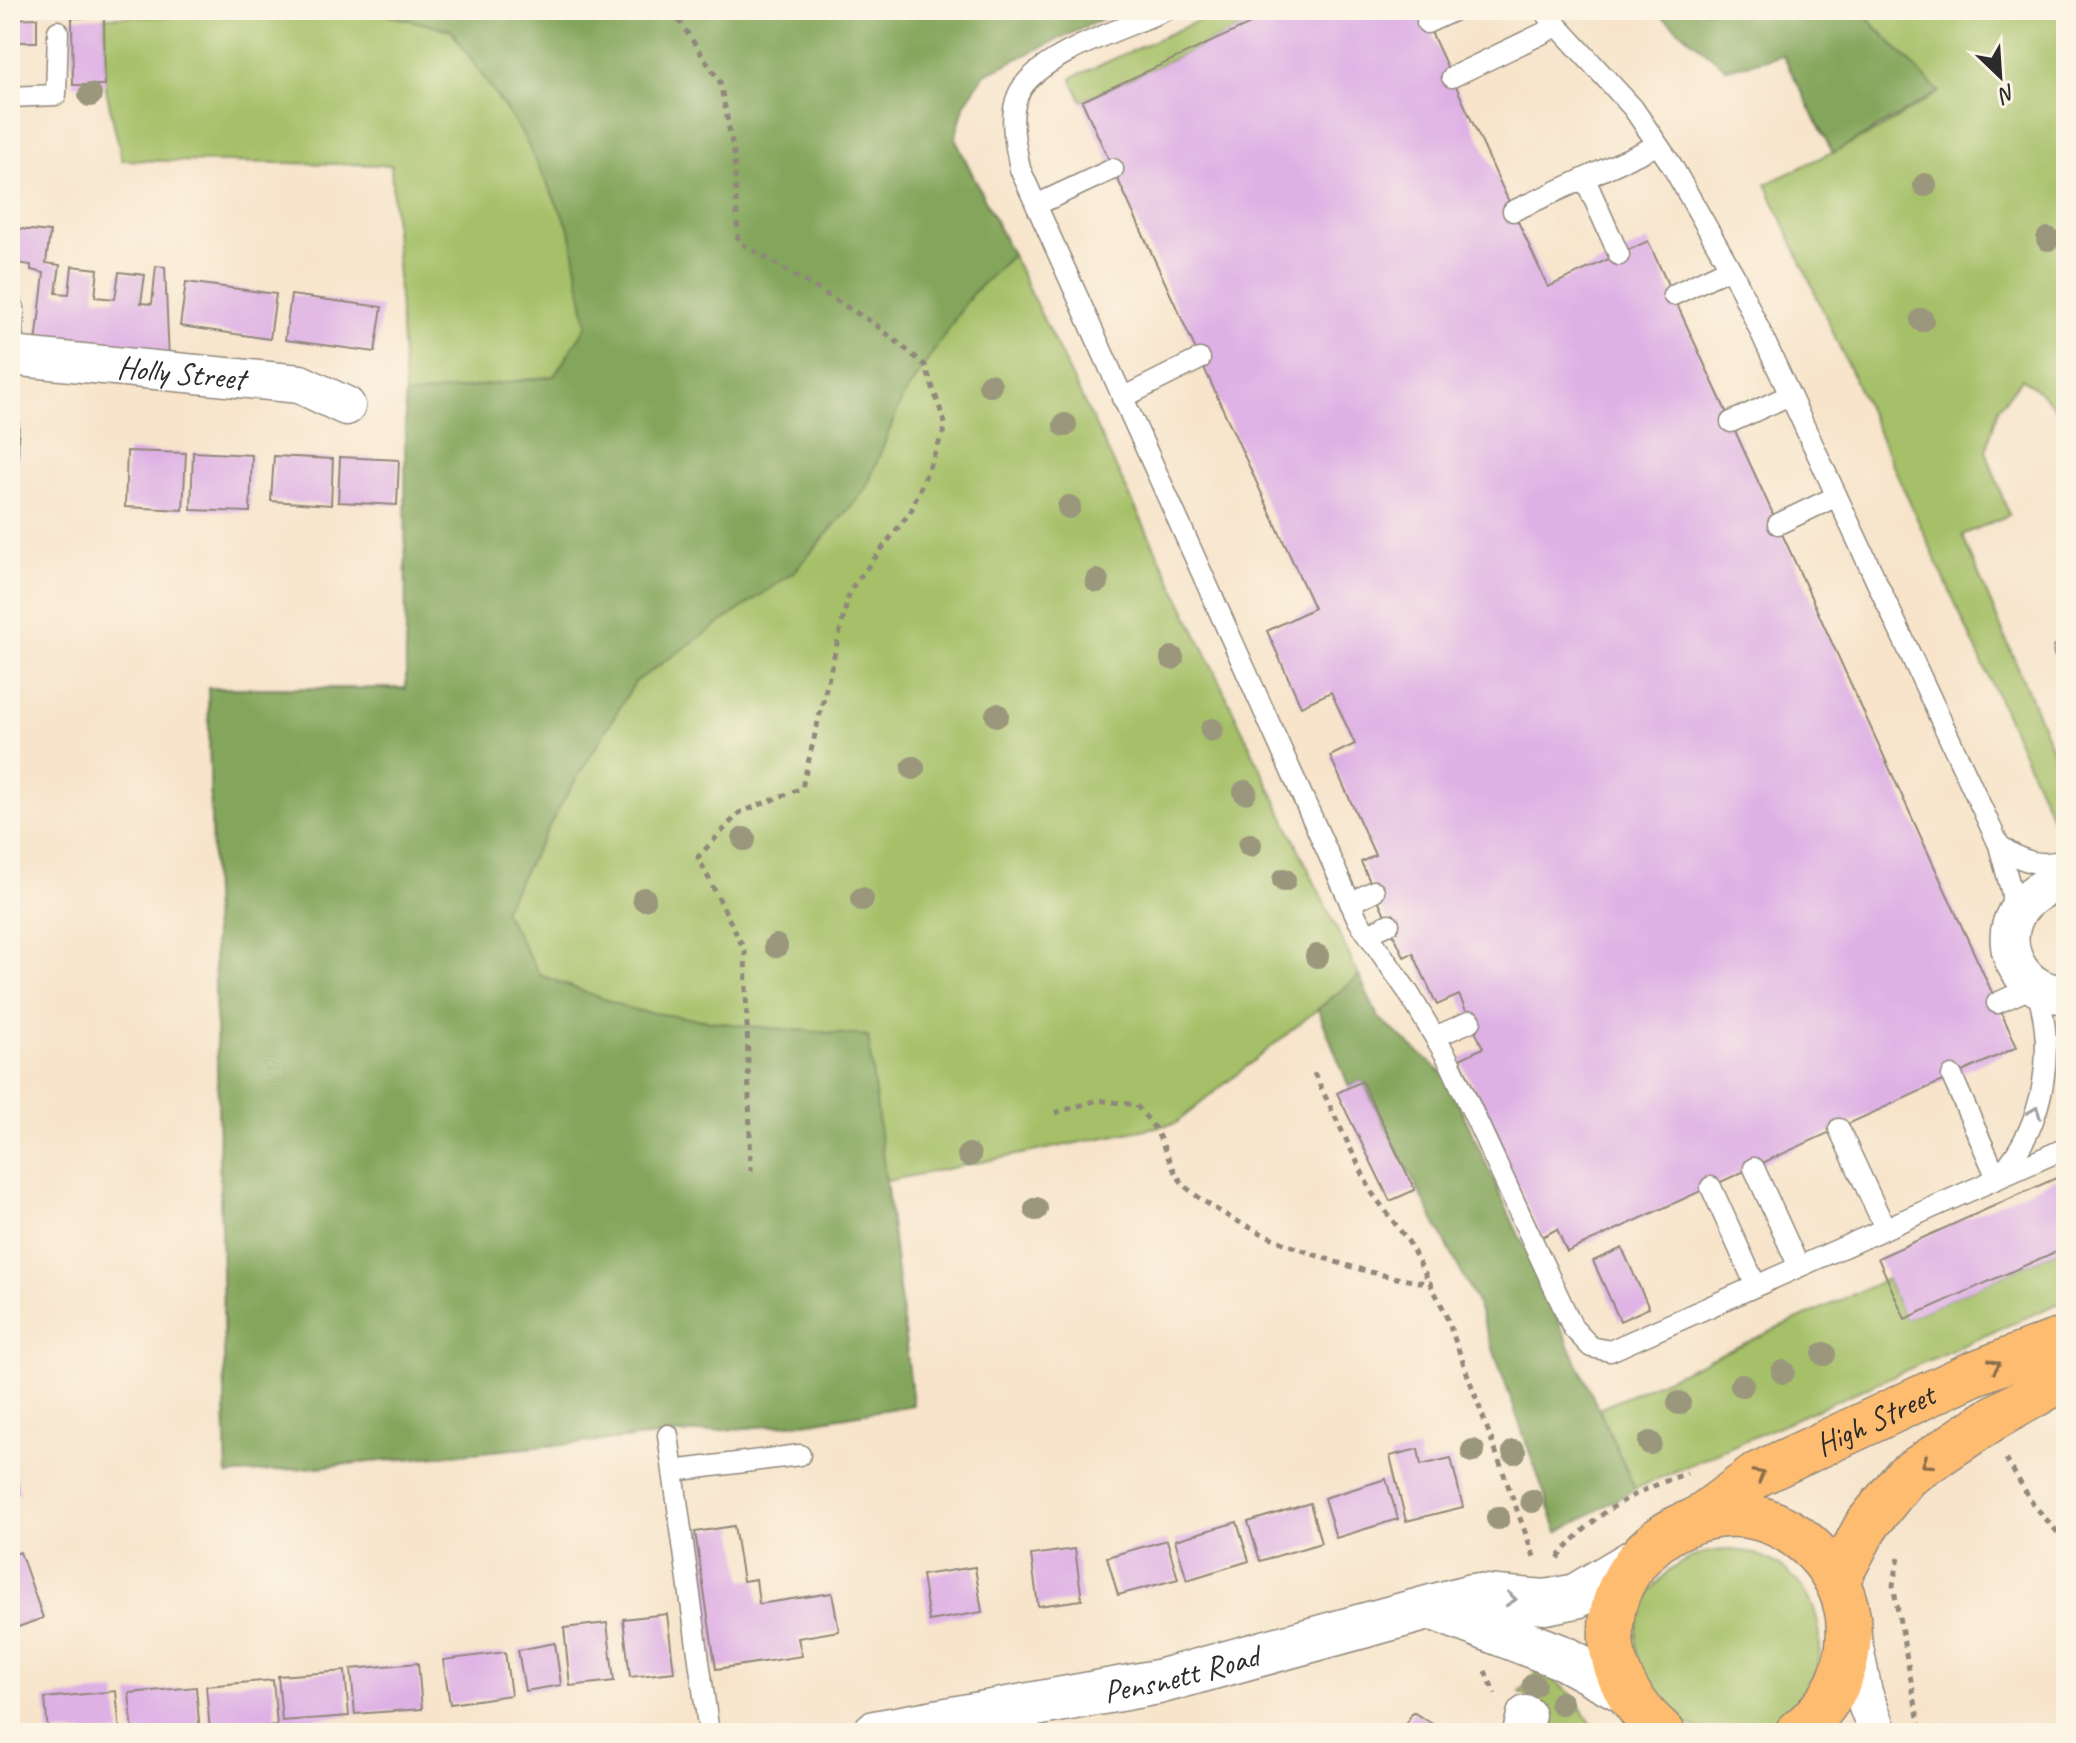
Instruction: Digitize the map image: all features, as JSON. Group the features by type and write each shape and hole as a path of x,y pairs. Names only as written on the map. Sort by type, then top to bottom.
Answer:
{"main road":[{"name":"High Street","path":"1696,1520 1758,1474 1972,1374 2066,1338"},
{"name":"High Street","path":"1842,1596 1866,1526 1906,1476 1992,1419 2066,1377"},
{"path":"1641,1717 1614,1665 1612,1616 1617,1594 1635,1561 1659,1538 1696,1520 1726,1515 1777,1524 1820,1555 1842,1596 1848,1655 1842,1676 1816,1718 1797,1733"}],"street":[{"name":"Holly Street","path":"11,356 300,384 346,406"},
{"path":"2050,990 2017,968 2009,932 2015,914 2027,899 2058,883"},
{"name":"Pensnett Road","path":"875,1733 1158,1682 1436,1609 1472,1596 1546,1602 1576,1596 1635,1561"},
{"path":"1842,1596 1863,1693 1878,1733"},
{"path":"1436,1609 1564,1658 1641,1717"}],"lane":[{"path":"1166,10 1041,66 1018,95 1013,130 1020,169 1350,903 1435,1037 1573,1328 1591,1347 1610,1351 2066,1148"},
{"path":"1427,23 1455,10"},
{"path":"1543,10 1633,108 1730,268 1999,845 2012,894 2009,932"},
{"path":"1452,77 1558,26"},
{"path":"10,97 56,95 58,31"},
{"path":"1513,211 1658,145"},
{"path":"1036,205 1113,169"},
{"path":"1585,179 1619,255"},
{"path":"1673,295 1730,268"},
{"path":"11,356 14,308"},
{"path":"1122,398 1200,359"},
{"path":"1731,422 1790,395"},
{"path":"1778,524 1837,496"},
{"path":"1999,845 2015,858 2038,863 2066,859"},
{"path":"1350,903 1374,891"},
{"path":"1368,934 1389,924"},
{"path":"1997,1003 2050,990"},
{"path":"1997,1178 2020,1151 2042,1093 2044,1010 2050,990"},
{"path":"1435,1037 1471,1021"},
{"path":"1952,1076 1997,1178"},
{"path":"1839,1129 1885,1228"},
{"path":"1754,1168 1799,1267"},
{"path":"1711,1187 1756,1286"},
{"path":"668,1435 709,1733"},
{"path":"673,1471 800,1455"}],"path":[{"path":"672,10 720,82 734,153 738,241 875,324 925,365 946,426 911,511 850,590 802,788 739,813 698,857 745,951 751,1171"},
{"path":"1314,1073 1372,1193 1408,1241 1444,1310 1536,1562 1532,1601"},
{"path":"1055,1113 1098,1100 1136,1105 1154,1127 1185,1186 1235,1220 1311,1252 1399,1280 1430,1283"},
{"path":"1992,1465 2015,1450"},
{"path":"2004,1456 2033,1504 2066,1542"},
{"path":"1902,1550 1893,1585 1921,1733"}],"green space":[{"path":"381,10 1045,10 921,69 1184,607 1359,976 1176,1123 886,1181 913,1405 810,1422 227,1475 208,688 406,688 407,426 391,165 122,160 105,85 104,17 381,14"},
{"path":"381,10 1121,10 985,74 965,103 955,139 1012,255 971,295 902,399 866,489 794,572 635,682 559,808 503,910 540,975 633,1010 746,1026 868,1036 913,1405 810,1422 227,1475 208,688 406,689 405,396 554,376 587,325 570,230 523,135 451,30 382,14"},
{"path":"1222,10 1281,10 1082,101 1071,78"},
{"path":"1654,10 1859,10 1939,92 1833,153 1783,55 1727,69"},
{"path":"1859,10 2066,10 2066,501 2061,479 2064,443 2061,419 2048,400 2022,378 1998,409 1986,451 2009,515 1962,535 2066,782 2066,833 2055,824 1766,184 1880,129 1939,92"},
{"path":"1359,976 1378,1017 1446,1076 1635,1489 1558,1532 1476,1301 1362,1081 1349,1087 1318,1009"},
{"path":"2066,1247 2066,1300 1635,1489 1599,1409 1887,1279 1905,1319"},
{"path":"1728,1550 1763,1557 1793,1577 1813,1607 1820,1642 1813,1677 1793,1707 1763,1727 1728,1734 1693,1727 1663,1707 1643,1677 1636,1642 1643,1607 1663,1577 1693,1557"},
{"path":"1539,1669 1571,1694 1598,1733 1535,1733 1543,1706 1520,1692"}],"building":[{"path":"1281,10 1421,10 1548,287 1648,241 2017,1047 1567,1252 1557,1229 1542,1237 1460,1059 1483,1048 1459,995 1437,1005 1413,953 1404,957 1361,862 1375,855 1330,756 1355,744 1331,692 1301,706 1267,631 1314,608 1082,101"},
{"path":"104,17 105,85 73,85 72,18"},
{"path":"37,18 37,42 10,42 10,19"},
{"path":"10,228 50,232 46,263 60,265 56,293 69,294 72,266 98,269 95,297 115,299 119,272 145,275 141,303 152,304 156,266 165,267 169,360 36,344 44,273 31,270 31,265 10,262"},
{"path":"186,282 276,294 270,339 180,326"},
{"path":"291,295 382,307 375,352 285,340"},
{"path":"10,407 19,407 18,462 10,462"},
{"path":"127,451 186,453 183,510 125,507"},
{"path":"193,452 252,455 250,512 191,510"},
{"path":"274,456 333,459 331,505 271,501"},
{"path":"340,457 399,460 397,505 338,502"},
{"path":"1362,1081 1415,1190 1390,1201 1337,1093"},
{"path":"2056,1178 2066,1201 2066,1247 1905,1319 1878,1258"},
{"path":"1622,1248 1649,1308 1620,1321 1593,1261"},
{"path":"10,1449 20,1493 10,1495"},
{"path":"1418,1449 1421,1465 1451,1458 1463,1507 1406,1521 1390,1456"},
{"path":"1386,1479 1398,1519 1336,1538 1324,1498"},
{"path":"1310,1503 1321,1543 1260,1561 1248,1522"},
{"path":"1237,1522 1249,1561 1187,1580 1175,1540"},
{"path":"734,1526 743,1581 756,1579 759,1604 832,1593 839,1631 798,1638 802,1656 716,1669 695,1532"},
{"path":"1167,1540 1178,1579 1118,1595 1107,1557"},
{"path":"1075,1549 1082,1600 1038,1606 1031,1555"},
{"path":"20,1552 43,1618 10,1630 10,1556"},
{"path":"975,1567 982,1612 929,1621 922,1575"},
{"path":"667,1614 674,1672 630,1677 623,1619"},
{"path":"607,1623 614,1681 570,1686 564,1628"},
{"path":"555,1643 561,1685 525,1691 518,1650"},
{"path":"505,1652 511,1695 450,1704 443,1660"},
{"path":"418,1663 422,1709 355,1714 351,1669"},
{"path":"345,1671 349,1716 282,1721 278,1676"},
{"path":"273,1680 277,1726 210,1731 206,1686"},
{"path":"196,1687 200,1733 133,1733 129,1693"},
{"path":"116,1691 120,1733 48,1733 45,1698"},
{"path":"1413,1712 1447,1733 1400,1733"}]}
